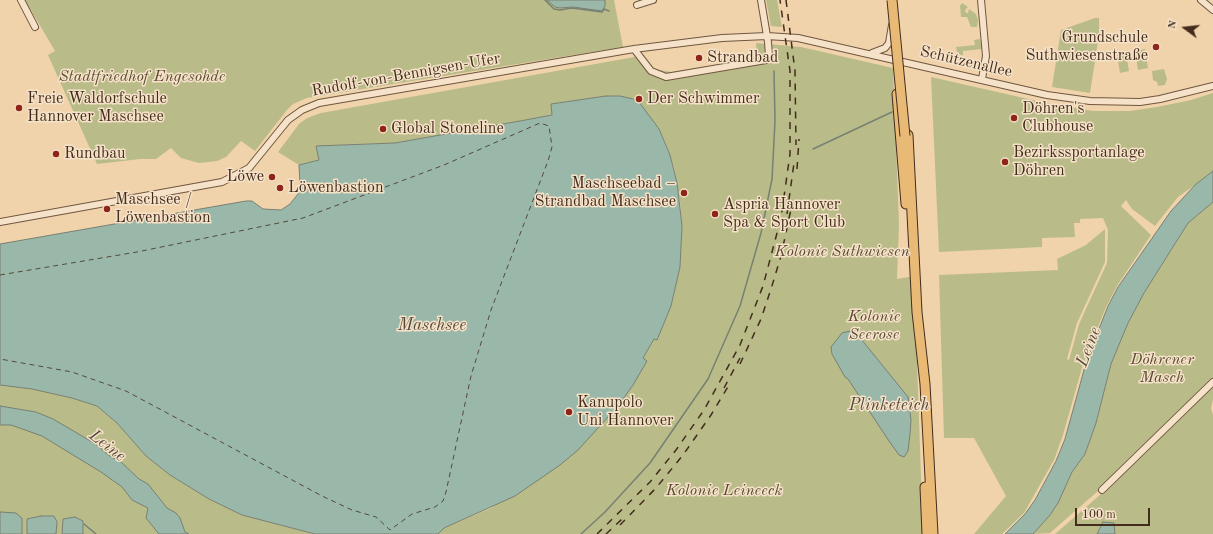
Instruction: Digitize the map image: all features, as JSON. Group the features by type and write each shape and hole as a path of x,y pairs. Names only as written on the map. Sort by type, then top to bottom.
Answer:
{"highway":[{"path":"894,3 906,135 915,299 925,384 931,534"},
{"path":"898,60 900,73 897,86 898,119 914,278"},
{"path":"906,135 908,218"}],"street":[{"path":"21,0 35,27"},
{"path":"637,5 653,0"},
{"path":"635,52 651,71 666,77 766,60 769,56 761,0"},
{"path":"981,0 986,56 982,79"},
{"path":"1201,0 1213,10"},
{"path":"871,54 883,50 889,43 894,3"},
{"name":"Rudolf-von-Bennigsen-Ufer","path":"0,222 222,182 249,168 288,120 302,110 319,103 722,38 785,36"},
{"name":"Schützenallee","path":"785,36 1061,97 1109,102 1160,99 1213,86"},
{"path":"1102,490 1213,382"}],"green space":[{"name":"Stadtfriedhof Engesohde","path":"25,0 614,0 623,47 307,98 293,104 287,110 255,151 241,141 226,157 217,161 199,163 181,158 171,148 156,159 140,159 97,164 48,55 55,51"},
{"path":"766,0 777,0 782,27 771,26"},
{"path":"962,3 968,7 965,10 966,13 968,13 969,9 976,14 978,20 977,27 971,27 967,17 961,17 960,6"},
{"path":"1095,18 1099,18 1099,35 1090,93 1052,87 1061,30"},
{"path":"980,39 982,49 963,51 963,55 957,52 956,47 975,45 974,40"},
{"path":"756,43 801,47 893,68 899,224 897,279 914,276 923,534 438,534 444,528 491,508 618,406 646,361 643,358 654,339 656,340 671,306 680,267 682,226 680,203 674,168 665,142 659,129 633,99 606,96 551,104 552,115 395,143 316,146 319,160 299,165 278,152 299,124 307,118 321,113 640,56 648,66 654,69 671,72 757,58"},
{"path":"1145,49 1148,68 1138,70 1135,51"},
{"path":"1126,53 1129,71 1120,73 1117,55"},
{"path":"1164,69 1167,79 1165,85 1158,86 1157,82 1153,80 1152,71"},
{"path":"931,77 1046,103 1093,111 1130,111 1157,107 1191,100 1213,93 1213,172 1178,197 1155,226 1132,209 1126,200 1121,206 1151,235 1117,286 1106,307 1083,364 1063,435 1054,460 1024,513 1002,534 974,534 1006,496 974,438 944,438 939,275 1058,270 1057,259 1086,245 1105,229 1105,262 1077,323 1067,359 1069,360 1079,324 1107,263 1108,230 1103,218 1080,219 1080,223 1074,223 1075,237 1042,238 1042,247 939,252"},
{"name":"Döhrener Masch","path":"1213,202 1213,399 1211,408 1213,415 1213,534 1115,534 1114,523 1103,522 1097,534 1055,534 1101,494 1098,491 1050,533 1033,534 1058,503 1072,472 1085,454 1096,423 1111,364 1128,323 1144,293 1188,223"},
{"path":"0,385 32,389 72,398 97,406 117,423 146,456 170,475 209,499 242,515 315,534 0,534"}],"water":[{"path":"547,0 605,0 605,6 602,11 573,7 560,8 555,7"},
{"name":"Maschsee","path":"606,96 620,96 639,102 659,129 670,155 677,183 682,226 680,267 671,306 657,340 654,339 643,358 647,361 633,385 618,406 578,450 560,465 515,496 444,528 438,534 315,534 242,515 209,499 170,475 146,456 117,423 97,406 72,398 32,389 0,385 0,244 246,201 252,201 263,209 281,210 290,204 298,194 300,184 299,165 319,160 316,146 395,143 552,115 551,104"},
{"path":"1213,171 1213,202 1188,223 1144,293 1128,323 1111,364 1096,423 1085,454 1072,472 1058,503 1050,515 1033,534 1005,534 1025,514 1035,500 1056,461 1065,439 1087,359 1108,306 1118,287 1171,211 1195,185"},
{"name":"Plinketeich","path":"850,331 857,334 908,397 911,420 908,451 904,457 899,455 889,441 848,379 845,377 832,354 831,347 842,333"},
{"path":"0,406 36,412 53,419 94,443 111,457 120,461 139,479 148,484 167,508 176,513 180,518 185,532 189,534 159,534 146,518 148,508 132,500 122,487 101,472 42,436 11,425 0,425"},
{"path":"0,512 16,513 22,518 22,534 0,534"},
{"path":"41,516 54,516 57,522 56,534 27,534 27,519"},
{"path":"75,517 83,521 83,534 62,534 63,519"},
{"path":"1103,522 1114,523 1115,534 1097,534"}],"waterway":[{"path":"545,0 554,9 560,10 572,8 602,12 604,9 609,11"},
{"path":"581,534 605,512 650,463 708,379 740,306 761,233 772,179 775,121 774,71"},
{"path":"813,149 892,112"},
{"path":"84,524 96,534"}],"ferry route":[{"path":"0,275 137,252 303,218 444,165 540,123 549,126 552,147 491,310 471,376 443,501 435,507 412,514 390,530 376,517 352,510 322,496 126,391 72,372 0,359"}],"railway":[{"path":"597,534 650,482 676,450 704,410 740,345 763,286 781,218 790,154 790,71 780,0"},
{"path":"786,0 795,71 796,145"},
{"path":"797,169 799,139"},
{"path":"787,214 794,163"},
{"path":"740,364 761,319 771,289 781,256 791,209"},
{"path":"724,388 740,358"},
{"path":"620,525 656,488 683,455 711,415 729,385"},
{"path":"606,534 622,519"}],"place":[{"name":"Grundschule Suthwiesenstraße","path":"1156,47"},
{"name":"Strandbad","path":"699,58"},
{"name":"Der Schwimmer","path":"639,99"},
{"name":"Freie Waldorfschule Hannover Maschsee","path":"19,108"},
{"name":"Döhren's Clubhouse","path":"1014,118"},
{"name":"Global Stoneline","path":"383,129"},
{"name":"Rundbau","path":"56,154"},
{"name":"Bezirkssportanlage Döhren","path":"1005,162"},
{"name":"Löwe","path":"272,177"},
{"name":"Löwenbastion","path":"280,188"},
{"name":"Maschseebad – Strandbad Maschsee","path":"684,193"},
{"name":"Maschsee / Löwenbastion","path":"107,209"},
{"name":"Aspria Hannover Spa & Sport Club","path":"715,214"},
{"name":"Kanupolo Uni Hannover","path":"569,412"}],"park label":[{"name":"Kolonie Suthwiesen","path":"842,252"},
{"name":"Kolonie Seerose","path":"874,326"},
{"name":"Kolonie Leineeck","path":"724,491"}],"water label":[{"name":"Leine","path":"1089,347"},
{"name":"Leine","path":"107,446"}]}
